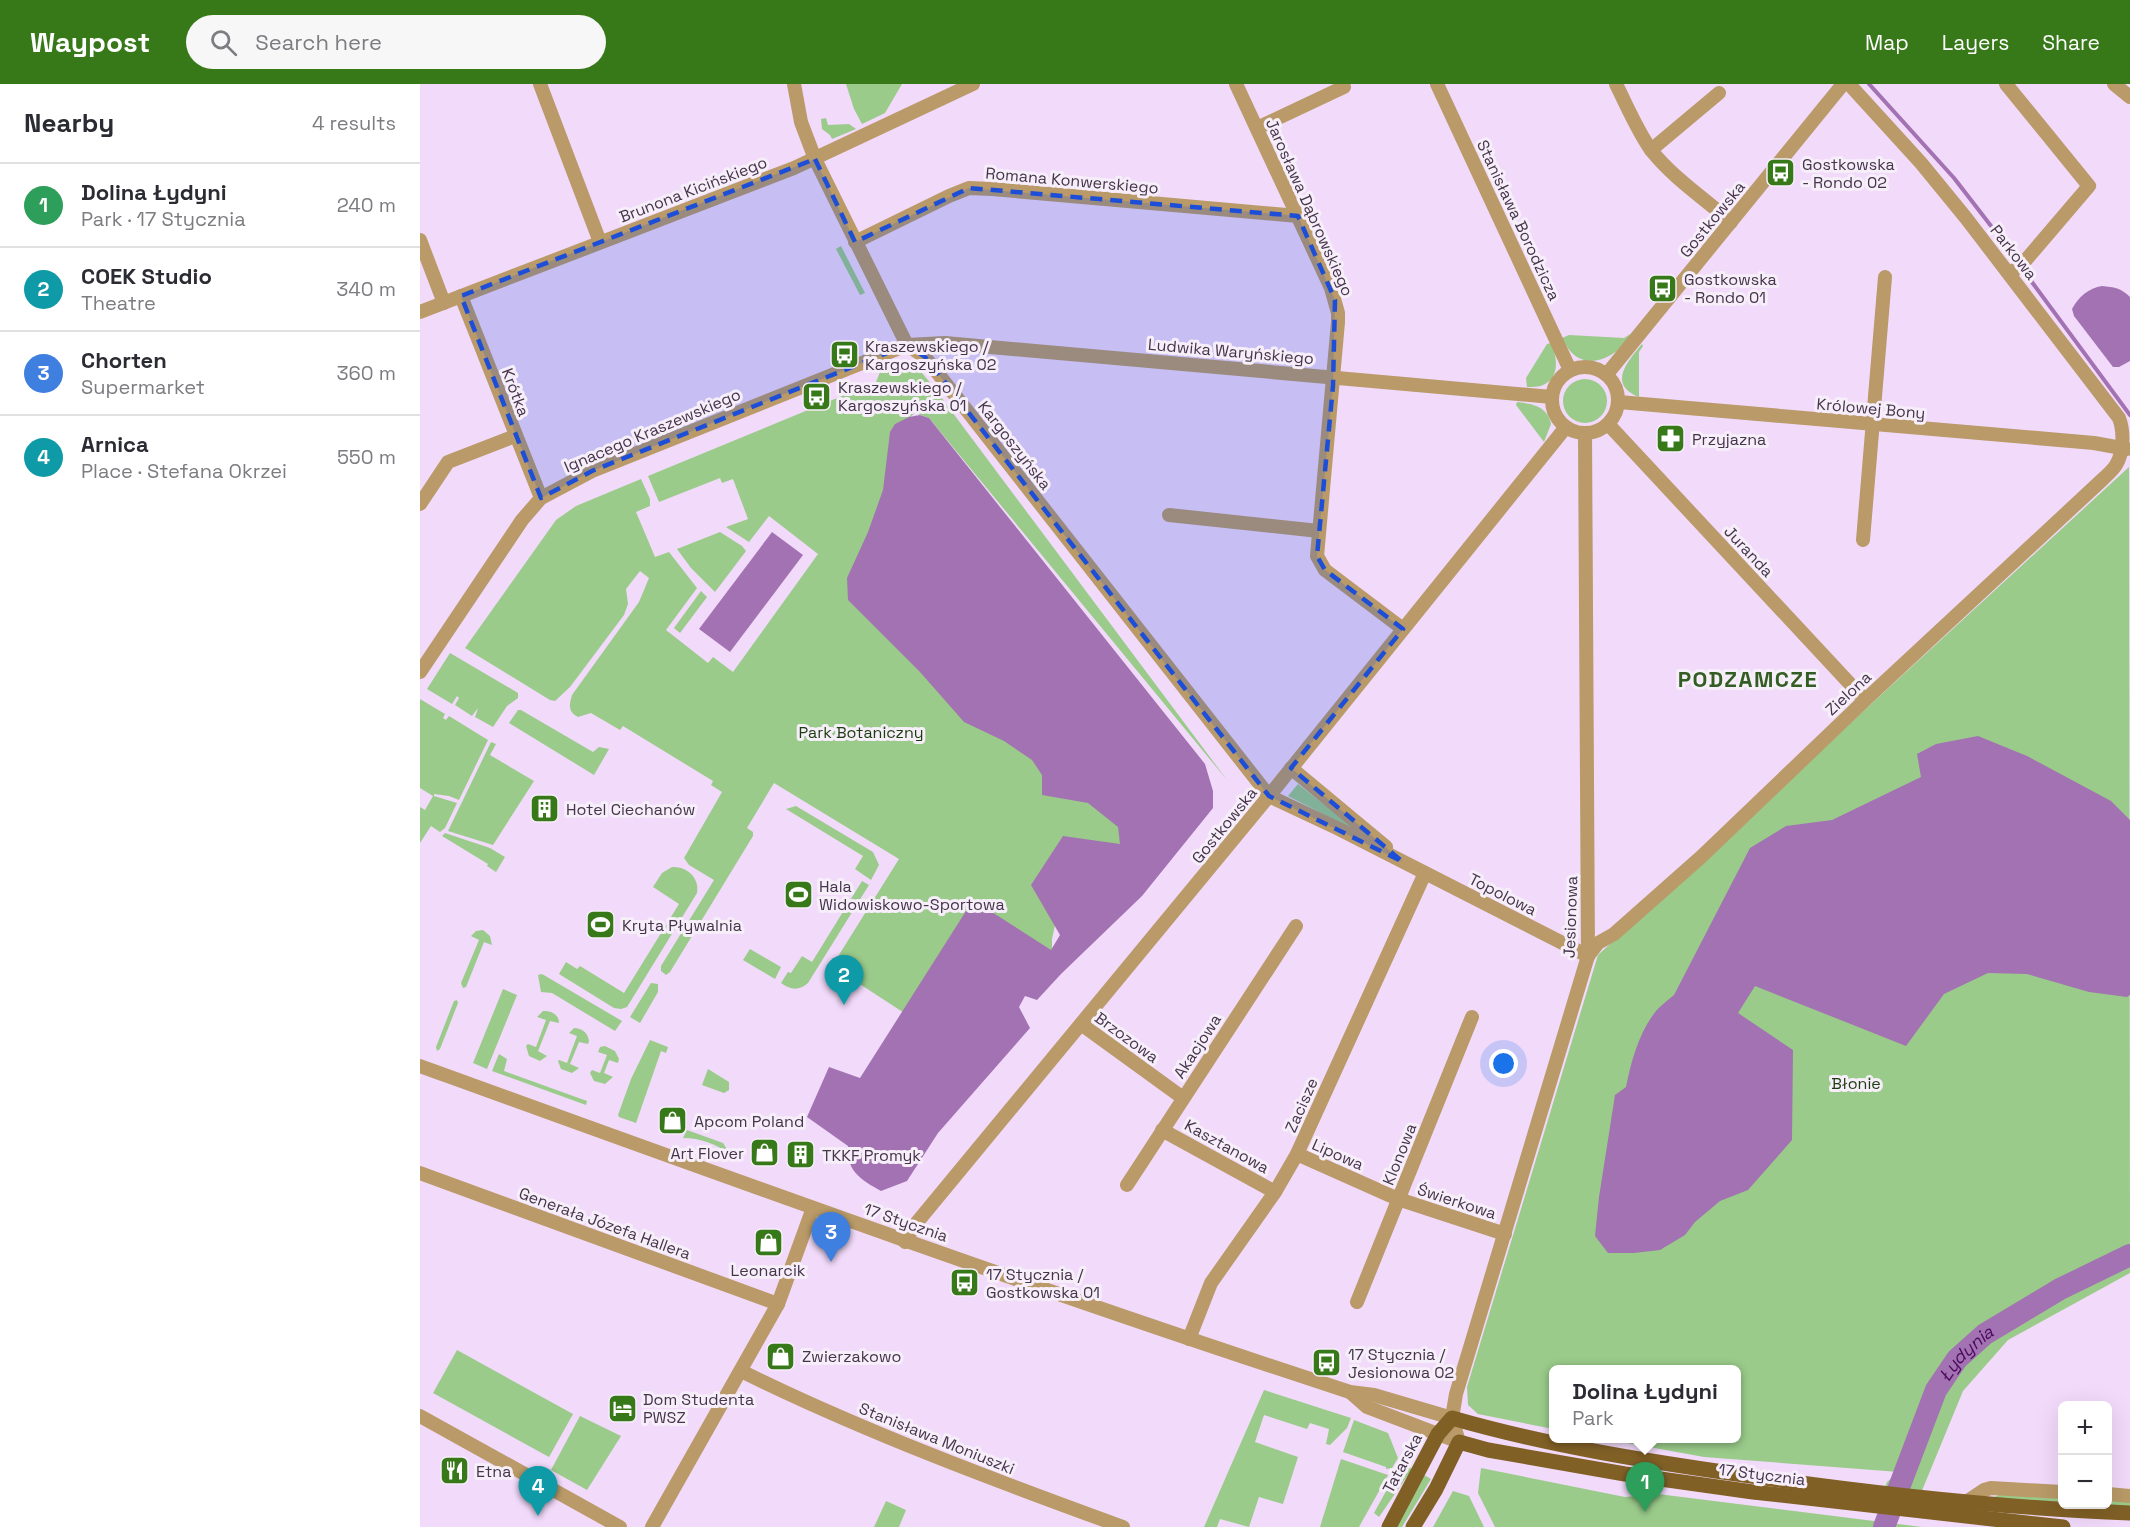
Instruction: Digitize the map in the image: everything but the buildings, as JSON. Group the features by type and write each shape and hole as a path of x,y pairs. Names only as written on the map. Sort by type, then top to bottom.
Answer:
{"main road":[{"name":"Tatarska","path":"1389,1527 1438,1434 1452,1418"},
{"name":"17 Stycznia","path":"1452,1418 1491,1430 1549,1441"},
{"name":"17 Stycznia","path":"1459,1442 1488,1450 1625,1474 1928,1505 1960,1515 2063,1527"},
{"path":"1413,1527 1436,1489 1459,1442"},
{"name":"17 Stycznia","path":"1557,1443 1675,1466 1864,1498"},
{"name":"17 Stycznia","path":"1960,1515 2054,1510 2130,1514"}],"street":[{"path":"540,84 600,242"},
{"name":"Kargoszyńska","path":"794,84 801,122 815,159 907,345 925,357 1269,796"},
{"name":"Brunona Kicińskiego","path":"420,312 815,159 973,84"},
{"name":"Jarosława Dąbrowskiego","path":"1236,84 1331,288 1338,313 1317,556 1325,570 1403,629"},
{"name":"Stanisława Borodzicza","path":"1437,84 1570,370"},
{"path":"1616,84 1651,150 1670,170 1731,222"},
{"name":"Gostkowska","path":"1607,374 1843,84"},
{"name":"Parkowa","path":"1849,84 1921,163 2010,274 2120,418 2125,448"},
{"path":"2006,84 2089,186 2025,261 2010,274"},
{"path":"2114,84 2130,97"},
{"path":"1257,129 1344,87"},
{"path":"1651,150 1719,93"},
{"name":"Romana Konwerskiego","path":"855,242 949,195 969,188 1298,216"},
{"path":"420,240 444,303"},
{"path":"1863,540 1885,277"},
{"name":"Krótka","path":"461,296 541,498"},
{"name":"Ludwika Waryńskiego","path":"907,345 952,343 1552,397"},
{"name":"Ignacego Kraszewskiego","path":"420,672 522,520 541,498 591,471 907,345"},
{"path":"1576,367 1590,367 1607,374 1617,390 1619,402 1616,414 1608,424 1598,431 1585,433 1572,431 1558,420 1553,411 1552,397 1555,386 1563,374 1576,367"},
{"name":"Królowej Bony","path":"1619,402 2125,448"},
{"name":"Juranda","path":"1608,424 1865,700"},
{"name":"Gostkowska","path":"905,1242 914,1226 1269,796 1566,427"},
{"name":"Jesionowa","path":"1452,1418 1456,1394 1588,956 1585,433"},
{"path":"420,504 448,462 515,436"},
{"name":"Zielona","path":"1588,956 1598,943 1614,934 1701,857 1865,700 2103,479 2116,465 2125,448"},
{"path":"1169,515 1319,531"},
{"name":"Topolowa","path":"1291,768 1403,862"},
{"name":"Topolowa","path":"1269,796 1588,956"},
{"name":"Zacisze","path":"1189,1340 1211,1283 1275,1192 1297,1154 1425,873"},
{"name":"Akacjowa","path":"1127,1185 1296,926"},
{"name":"Klonowa","path":"1357,1302 1472,1017"},
{"name":"Brzozowa","path":"1081,1024 1183,1098"},
{"name":"17 Stycznia","path":"420,1066 905,1242 1189,1340 1350,1392 1374,1395 1452,1418"},
{"name":"Kasztanowa","path":"1162,1130 1275,1192"},
{"name":"Lipowa","path":"1297,1154 1398,1199"},
{"name":"Generała Józefa Hallera","path":"420,1173 778,1304"},
{"name":"Świerkowa","path":"1398,1199 1505,1234"},
{"path":"652,1527 778,1304 813,1208"},
{"name":"Stanisława Moniuszki","path":"741,1371 992,1480 1123,1527"},
{"name":"17 Stycznia","path":"1350,1392 1367,1407 1459,1442"},
{"path":"420,1416 620,1527"},
{"path":"1452,1418 1459,1442"},
{"path":"1960,1515 1984,1490 1991,1488 2058,1492"},
{"path":"2112,1494 2130,1496"}],"highlighted area":[{"path":"815,159 855,242 969,188 1298,216 1335,300 1333,386 1317,556 1325,570 1403,629 1291,768 1403,862 1269,796 925,357 907,345 592,471 541,498 461,296"}],"green space":[{"path":"846,84 902,84 885,113 862,124 854,109"},
{"path":"826,118 828,125 849,124 856,129 832,139 822,129 821,119"},
{"path":"841,246 865,293 860,295 836,249"},
{"path":"1630,334 1615,352 1593,361 1577,357 1568,349 1562,338 1569,335 1624,338"},
{"path":"1551,343 1556,360 1554,374 1545,384 1527,387 1526,378 1547,344"},
{"path":"1642,344 1639,352 1639,397 1629,392 1622,379 1626,365"},
{"name":"Park Botaniczny","path":"899,364 917,367 932,385 1227,780 929,418 915,413 893,431 1089,794 1123,826 1121,848 1055,925 1052,953 915,1020 832,966 899,859 774,783 747,828 753,832 753,836 670,972 666,975 661,971 661,966 714,880 689,865 684,858 722,792 711,785 713,781 623,726 620,730 591,713 578,717 572,713 570,705 572,695 639,602 649,578 640,571 626,589 628,604 624,615 570,687 555,701 465,648 556,520 576,506 641,479 650,499 650,506 636,512 655,557 669,552 697,588 666,630 708,663 713,657 733,672 818,554 769,516 749,542 726,527 748,519 733,479 722,483 720,478 659,502 648,476 876,382 880,372"},
{"path":"1585,379 1600,386 1607,401 1600,416 1585,423 1570,416 1563,401 1570,386"},
{"path":"1517,402 1534,405 1546,413 1551,424 1544,442 1516,405"},
{"name":"Błonie","path":"2129,467 2130,1273 2008,1340 1963,1391 1914,1510 1878,1506 1887,1482 1899,1472 1704,1457 1627,1443 1741,1443 1741,1365 1549,1365 1549,1428 1478,1414 1468,1405 1467,1387 1598,955"},
{"path":"720,532 746,551 715,592 691,568 677,549"},
{"path":"701,591 707,597 680,633 674,628"},
{"path":"450,653 518,693 518,698 507,706 493,727 475,717 478,708 472,716 455,705 459,698 457,696 452,704 427,689"},
{"path":"420,699 445,714 443,718 446,720 449,716 488,740 459,800 434,794 434,796 457,803 445,828 440,832 431,826 420,843 420,807 425,810 433,796 420,788"},
{"path":"518,710 593,752 599,747 609,749 594,775 509,723"},
{"path":"491,742 496,744 490,755 534,781 493,845 448,831"},
{"path":"1298,784 1354,828 1354,830 1288,796"},
{"path":"796,806 873,852 879,865 871,880 855,869 863,856 786,809"},
{"path":"445,833 490,848 505,857 496,872 487,866 488,864 442,836"},
{"path":"672,867 678,867 691,874 696,882 697,893 627,1007 614,1008 559,974 566,962 577,969 580,966 624,993 679,904 653,887 662,873"},
{"path":"862,881 869,885 808,983 795,989 781,983 802,956 812,962"},
{"path":"483,930 490,936 492,945 484,942 466,987 463,988 461,983 479,940 471,936 476,931"},
{"path":"750,949 781,967 775,979 743,960"},
{"path":"542,974 622,1021 615,1031 552,993 541,992 538,975"},
{"path":"651,983 658,984 658,992 640,1023 630,1017"},
{"path":"503,989 517,995 487,1069 473,1063"},
{"path":"457,1000 458,1003 440,1049 437,1051 436,1047 454,1001"},
{"path":"543,1011 558,1017 559,1023 550,1021 538,1051 547,1056 540,1061 529,1056 526,1046 528,1044 536,1047 546,1020 537,1017"},
{"path":"574,1028 584,1032 589,1041 588,1044 579,1042 570,1064 579,1068 572,1073 561,1069 558,1061 567,1063 577,1036 569,1033"},
{"path":"650,1040 668,1047 666,1053 661,1051 636,1123 618,1115 631,1079"},
{"path":"605,1046 615,1051 619,1059 618,1063 609,1060 604,1073 613,1077 605,1084 594,1081 590,1073 592,1070 600,1073 607,1055 598,1052 600,1047"},
{"path":"499,1054 507,1059 504,1071 587,1101 586,1105 492,1071"},
{"path":"708,1069 729,1082 729,1090 724,1093 702,1085"},
{"path":"687,1130 723,1143 730,1154 708,1142 683,1138"},
{"path":"457,1350 573,1414 549,1457 433,1393"},
{"path":"1264,1390 1351,1418 1347,1428 1330,1445 1326,1444 1329,1429 1310,1423 1307,1429 1264,1415 1255,1442 1298,1457 1283,1504 1259,1497 1249,1527 1220,1519 1217,1527 1204,1527"},
{"path":"580,1416 621,1436 587,1490 551,1470"},
{"path":"1354,1420 1388,1433 1398,1458 1392,1468 1386,1469 1386,1467 1343,1452"},
{"path":"1341,1459 1388,1475 1359,1527 1320,1527"},
{"path":"1403,1464 1412,1469 1379,1517 1374,1513"},
{"path":"1481,1468 1625,1497 1658,1494 1922,1527 1495,1527 1478,1493"},
{"path":"1424,1475 1431,1479 1402,1527 1396,1527"},
{"path":"1453,1491 1469,1496 1484,1527 1433,1527"},
{"path":"1999,1495 2058,1498 2058,1504 2051,1504 1992,1498"},
{"path":"2112,1500 2130,1501 2130,1508 2112,1507"},
{"path":"886,1501 906,1510 899,1527 874,1527"}],"shaded area":[{"path":"2102,286 2117,288 2130,297 2130,361 2119,367 2113,367 2074,316 2072,309 2084,294"},
{"path":"920,415 929,418 1205,764 1213,791 1213,808 1142,896 1037,1000 1025,996 1019,1007 1030,1028 938,1133 907,1181 881,1191 856,1174 848,1155 848,1146 807,1117 829,1067 860,1078 973,900 1051,950 1060,935 1031,885 1063,836 1120,844 1118,827 1088,803 1042,795 1042,775 1032,760 1004,741 964,722 920,672 848,600 847,578 868,532 883,490 890,432 895,424 909,417"},
{"path":"772,532 803,555 730,652 699,629"},
{"path":"1978,736 2027,756 2111,801 2130,820 2130,995 2127,997 2089,992 2027,974 1988,973 1944,994 1906,1046 1755,986 1738,1013 1793,1050 1792,1140 1748,1190 1720,1201 1695,1222 1685,1235 1660,1250 1608,1253 1595,1236 1615,1095 1626,1087 1633,1058 1645,1028 1656,1011 1674,995 1750,848 1786,826 1832,820 1921,777 1917,754 1936,744"}],"waterway":[{"path":"1869,84 1954,178 2015,257"},
{"path":"2026,274 2130,415"},
{"name":"Łydynia","path":"1884,1527 1936,1390 1957,1359 1985,1334 2060,1289 2130,1255"}],"place":[{"name":"Gostkowska - Rondo 02","path":"1781,173"},
{"name":"Gostkowska - Rondo 01","path":"1663,288"},
{"name":"Kraszewskiego / Kargoszyńska 02","path":"844,355"},
{"name":"Kraszewskiego / Kargoszyńska 01","path":"817,396"},
{"name":"Przyjazna","path":"1671,439"},
{"name":"Hotel Ciechanów","path":"545,809"},
{"name":"Hala Widowiskowo-Sportowa","path":"798,895"},
{"name":"Kryta Pływalnia","path":"601,925"},
{"name":"COEK Studio","path":"844,1005"},
{"name":"Apcom Poland","path":"673,1121"},
{"name":"Art Flover","path":"765,1153"},
{"name":"TKKF Promyk","path":"801,1155"},
{"name":"Leonarcik","path":"768,1242"},
{"name":"Chorten","path":"831,1262"},
{"name":"17 Stycznia / Gostkowska 01","path":"965,1283"},
{"name":"Zwierzakowo","path":"781,1356"},
{"name":"17 Stycznia / Jesionowa 02","path":"1327,1363"},
{"name":"Dom Studenta PWSZ","path":"622,1408"},
{"name":"Etna","path":"455,1471"},
{"name":"Dolina Łydyni","path":"1645,1512"},
{"name":"Arnica","path":"538,1516"}],"district":[{"name":"PODZAMCZE","path":"1748,679"}]}
